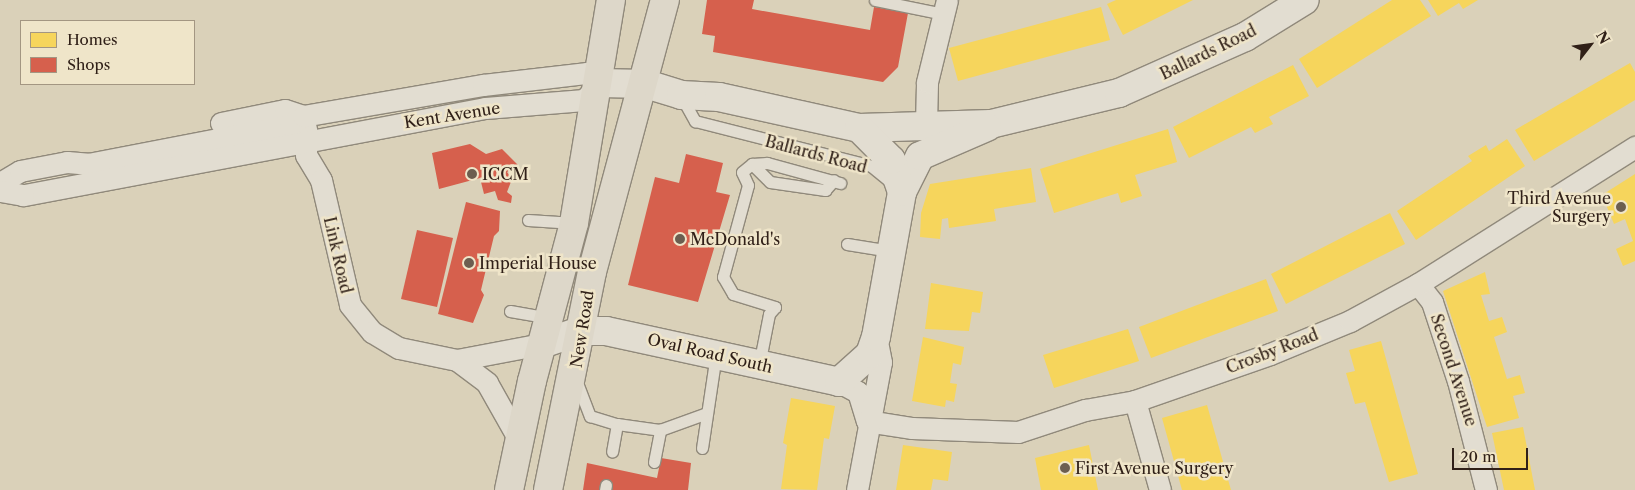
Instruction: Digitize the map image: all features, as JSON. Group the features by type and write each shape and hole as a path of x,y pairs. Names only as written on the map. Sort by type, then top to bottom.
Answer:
{"main road":[{"name":"New Road","path":"509,490 518,438 574,222 600,83 611,0"},
{"name":"New Road","path":"548,490 574,376 580,331 592,272 646,84 665,0"},
{"name":"Ballards Road","path":"646,84 681,95 719,96 859,128 926,124 991,124 1119,93 1245,37 1304,0"},
{"path":"600,83 646,84"},
{"name":"Ballards Road","path":"902,192 920,156 978,134 991,124"},
{"path":"859,128 891,160 902,192"},
{"name":"Oval Road South","path":"580,331 626,334 839,382 870,354 876,337 902,192"},
{"path":"542,344 580,331"}],"street":[{"path":"926,124 927,82 945,7"},
{"name":"Kent Avenue","path":"0,183 20,171 67,162 84,151 285,110 306,116 587,74 600,83 584,100 485,108 303,141 23,196 0,192"},
{"path":"303,141 306,116"},
{"name":"Link Road","path":"303,141 321,180 354,309 372,332 399,348 457,360 542,344"},
{"name":"Crosby Road","path":"868,421 912,428 1018,432 1085,410 1135,401 1323,332 1418,284 1635,148"},
{"name":"Second Avenue","path":"1418,284 1432,302 1458,381 1486,490"},
{"name":"Oval Road South","path":"857,490 868,421 881,362 876,337"},
{"name":"Link Road","path":"457,360 487,383 518,438"},
{"name":"Oval Road South","path":"839,382 858,392 868,421"},
{"path":"1135,401 1160,490"}],"lane":[{"path":"875,0 945,7"},
{"name":"Ballards Road","path":"681,95 695,121 870,166 902,192"},
{"path":"752,164 770,182 825,190 837,181 767,163 752,164 742,172 748,185 723,277 732,294 775,308 769,314 759,365"},
{"path":"528,220 574,222"},
{"path":"847,244 890,251"},
{"path":"510,311 549,318"},
{"path":"702,448 716,354"},
{"path":"574,376 590,416 617,424 660,430 707,412"},
{"path":"612,452 617,424"},
{"path":"654,462 660,430"}],"building: Homes":[{"path":"1116,0 1193,0 1123,35 1107,4"},
{"path":"1392,0 1420,0 1431,16 1317,88 1299,59"},
{"path":"1428,0 1478,0 1463,9 1459,3 1438,16"},
{"path":"1101,7 1110,40 958,81 949,48"},
{"path":"1630,63 1635,72 1635,100 1534,161 1515,130"},
{"path":"1293,65 1309,96 1269,117 1273,124 1255,133 1251,127 1189,158 1173,127"},
{"path":"1168,129 1177,162 1135,175 1142,196 1121,203 1118,193 1054,213 1040,169"},
{"path":"1507,139 1525,166 1416,240 1397,211 1472,161 1468,156 1486,145 1489,151"},
{"path":"1031,168 1036,202 994,209 996,221 949,228 948,218 942,219 940,239 920,237 921,213 930,184"},
{"name":"Third Avenue Surgery","path":"1635,174 1635,261 1623,266 1616,249 1633,241 1625,219 1614,224 1602,195"},
{"path":"1390,213 1405,244 1286,304 1271,274"},
{"path":"1485,272 1490,294 1481,295 1489,321 1502,317 1507,332 1494,337 1507,379 1520,375 1525,393 1513,396 1519,418 1487,427 1443,291"},
{"path":"1266,279 1278,311 1151,358 1139,327"},
{"path":"931,283 983,292 980,313 972,312 969,331 925,329"},
{"path":"1128,329 1139,361 1054,388 1043,355"},
{"path":"923,337 964,347 961,365 953,363 950,383 957,384 954,402 946,400 945,407 912,401"},
{"path":"1381,341 1418,474 1389,482 1365,402 1355,404 1346,373 1355,371 1349,350"},
{"path":"791,398 835,406 829,439 824,438 817,490 781,489 787,445 783,443"},
{"path":"1207,405 1231,490 1182,490 1162,418"},
{"path":"1523,427 1535,490 1504,490 1492,433"},
{"path":"903,445 952,452 948,481 933,479 931,490 896,490"},
{"name":"First Avenue Surgery","path":"1089,445 1098,490 1041,490 1035,458"}],"building: Shops":[{"path":"707,0 754,0 752,9 870,30 874,7 908,13 898,67 883,82 713,52 715,36 702,34"},
{"name":"ICCM","path":"470,144 486,154 502,149 518,165 507,172 512,179 507,192 512,196 511,203 498,200 495,191 484,194 480,178 439,189 432,153"},
{"name":"McDonald's","path":"686,154 723,163 716,192 730,195 698,302 628,285 655,177 679,183"},
{"name":"Imperial House","path":"466,202 500,211 499,231 494,236 481,290 484,295 473,323 438,314"},
{"path":"417,230 453,238 437,307 401,299"},
{"path":"661,458 691,463 688,490 583,490 587,463 657,478"}],"place":[{"name":"ICCM","path":"472,174"},
{"name":"Third Avenue Surgery","path":"1621,207"},
{"name":"McDonald's","path":"680,239"},
{"name":"Imperial House","path":"469,263"},
{"name":"First Avenue Surgery","path":"1065,468"}]}
